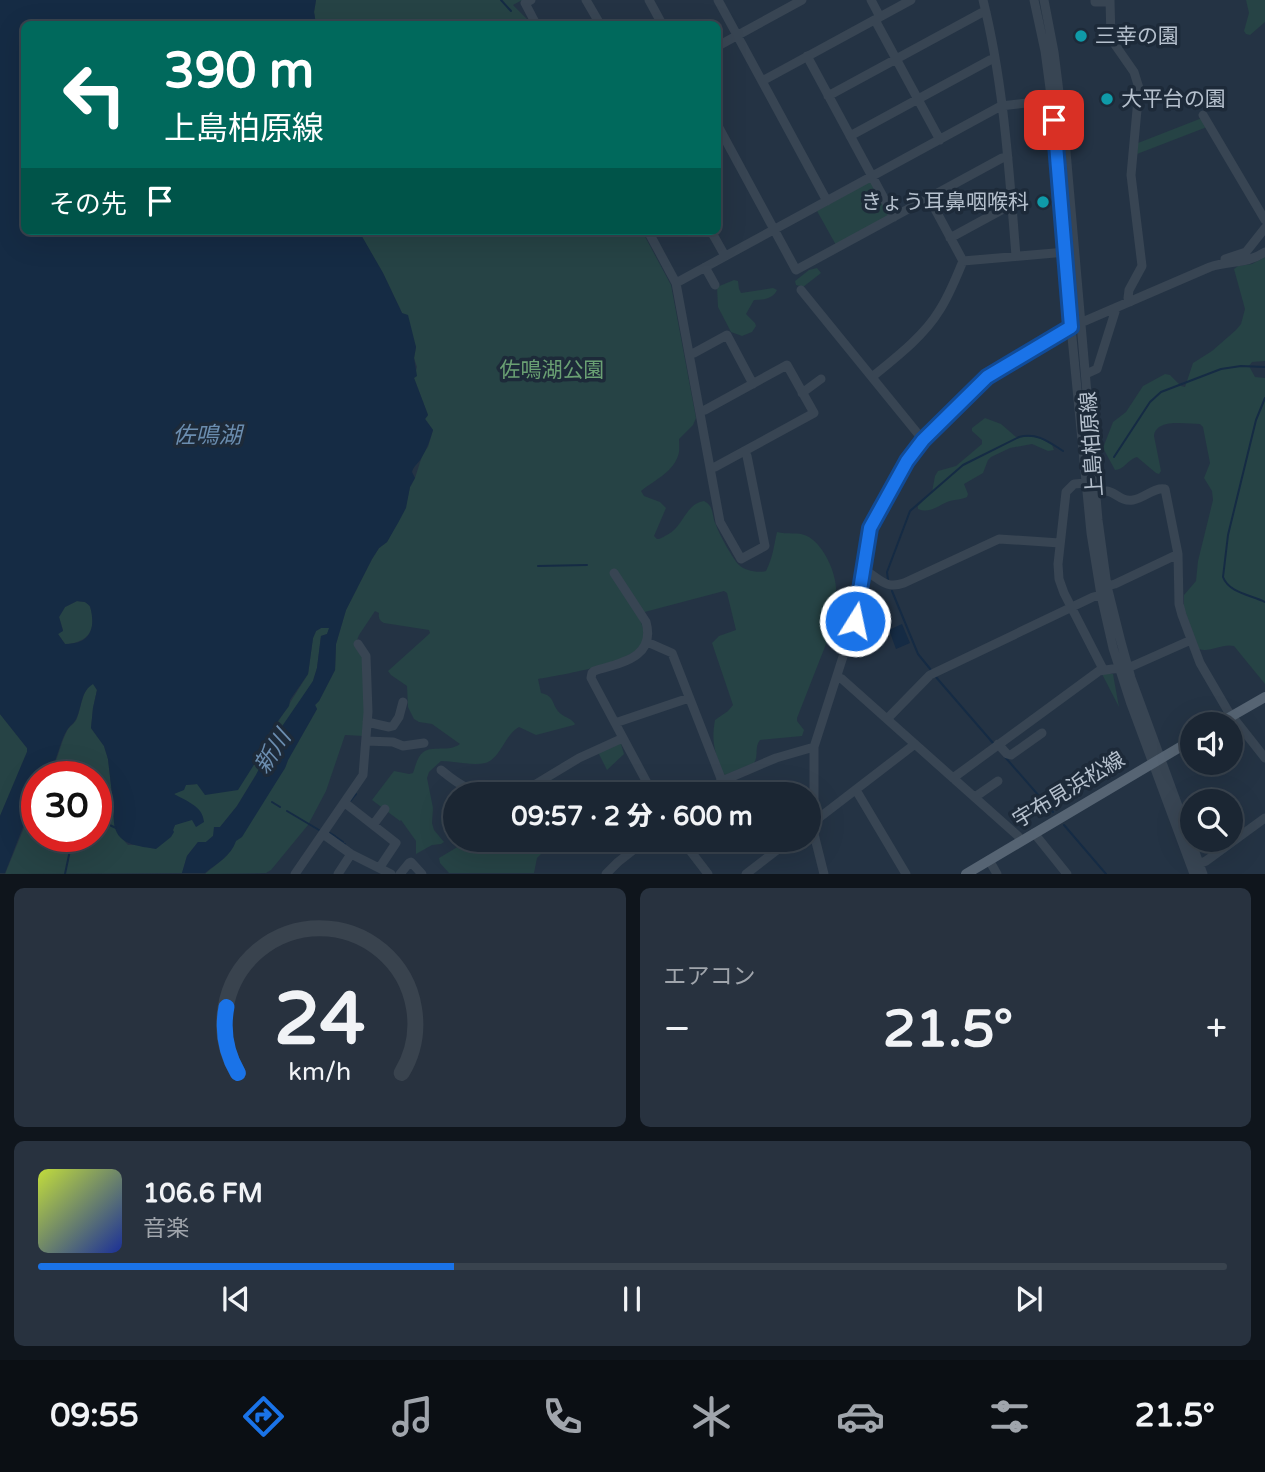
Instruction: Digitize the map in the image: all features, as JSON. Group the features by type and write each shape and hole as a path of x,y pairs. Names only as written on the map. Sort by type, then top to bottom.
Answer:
{"main road":[{"path":"1239,712 1265,697"},
{"name":"宇布見浜松線","path":"966,873 1180,747"}],"street":[{"path":"531,0 525,4 534,21"},
{"path":"586,0 598,21"},
{"path":"649,0 661,21"},
{"path":"718,0 827,201"},
{"path":"721,44 802,0"},
{"path":"871,0 896,59 940,140"},
{"path":"762,81 911,0"},
{"path":"983,0 995,59 1008,158 1016,257"},
{"name":"上島柏原線","path":"1034,0 1052,100 1091,533 1101,595 1195,871"},
{"name":"上島柏原線","path":"1044,0 1060,97 1101,548 1124,668"},
{"path":"1095,0 1110,1 1111,38 1134,72 1139,88 1131,175 1142,267 1129,290 1130,302"},
{"path":"828,96 986,12"},
{"path":"807,56 894,217"},
{"path":"850,136 995,59"},
{"path":"676,283 1001,106 1052,100"},
{"path":"1203,115 1265,220"},
{"path":"721,132 796,270 1002,158 1008,158"},
{"path":"929,198 962,261"},
{"path":"950,238 1007,207 1012,207"},
{"path":"1225,263 1225,259 1246,252 1265,228"},
{"path":"650,235 676,283 720,522 741,559 765,546 744,451"},
{"path":"714,235 725,256"},
{"path":"813,782 814,747 856,616 872,523 903,467 923,440 987,377 1071,327 1210,267 1245,262 1265,252"},
{"path":"962,261 1066,253"},
{"path":"872,377 931,323 947,297 962,261"},
{"path":"705,267 715,285"},
{"path":"801,290 923,440"},
{"path":"1086,374 1097,369 1115,312 1113,309"},
{"path":"689,354 727,335 753,384"},
{"path":"700,411 787,365 814,413 710,468"},
{"path":"802,393 821,379"},
{"path":"1086,482 1074,484 1066,492 1058,564 1059,579 1103,669"},
{"path":"1095,492 1106,491 1130,501 1159,488 1165,489 1178,556 1180,610 1200,663 1230,712"},
{"path":"863,570 883,583 894,586 999,539 1060,543"},
{"path":"1107,586 1178,556"},
{"path":"614,573 646,622 647,642 637,655 594,671 591,675 647,782"},
{"path":"887,719 930,675 1101,595"},
{"path":"953,778 1103,669 1124,668 1191,640"},
{"path":"647,642 672,653 722,781 776,758 814,747"},
{"path":"295,873 363,775 367,722 366,656 358,644"},
{"path":"838,677 1021,841"},
{"path":"615,723 689,698"},
{"path":"367,722 393,726 403,702"},
{"path":"1243,730 1265,758"},
{"path":"998,744 1011,755 1042,733"},
{"path":"539,782 579,758 623,738"},
{"path":"366,741 393,742 404,747 424,743"},
{"path":"821,816 915,744"},
{"path":"446,771 456,782"},
{"path":"975,797 998,780"},
{"path":"856,790 906,873"},
{"path":"345,803 396,843 380,867"},
{"path":"373,825 385,809"},
{"path":"1195,871 1265,818"},
{"path":"1034,833 1067,873"},
{"path":"323,834 351,854 391,873"},
{"path":"606,873 631,852"},
{"path":"691,852 708,873"},
{"path":"746,873 774,852"},
{"path":"818,852 824,873"},
{"path":"338,873 351,854"},
{"path":"989,860 997,873"},
{"path":"400,873 411,863 422,873"},
{"path":"617,863 624,873"}],"green space":[{"path":"316,0 522,0 513,5 528,21 316,21"},
{"path":"1246,0 1265,0 1265,22 1250,35 1244,31 1249,13"},
{"path":"1202,118 1207,127 1137,154 1138,143"},
{"path":"869,182 889,214 888,217 836,245 817,211"},
{"name":"佐鳴湖公園","path":"361,235 644,235 671,285 696,418 679,439 679,454 675,462 662,476 641,491 644,496 660,502 666,508 654,536 659,539 671,532 690,509 704,501 711,509 714,521 730,552 745,569 766,571 777,532 805,535 820,548 833,571 836,595 826,644 797,718 804,730 802,736 760,740 754,763 723,774 714,747 715,720 733,705 712,643 719,636 736,630 727,593 724,591 637,614 644,637 634,652 594,668 538,679 541,693 549,696 558,711 572,720 574,725 536,735 519,727 490,761 475,764 441,761 429,772 427,778 433,808 432,823 443,843 432,845 416,854 416,841 401,820 372,800 394,771 413,773 418,759 427,750 460,744 432,724 414,719 408,707 407,686 388,671 430,633 429,630 384,623 375,611 356,643 364,657 364,736 345,735 326,791 308,825 266,873 205,874 231,851 285,768 317,709 315,705 335,670 336,644 346,610 372,559 387,542 405,508 410,487 428,447 433,430 425,419 428,415 414,378 417,367 414,358 416,347 402,313"},
{"path":"1265,257 1265,361 1252,362 1249,366 1255,377 1265,378 1265,684 1234,646 1199,649 1184,609 1184,595 1196,581 1198,561 1213,500 1212,491 1204,478 1210,463 1203,427 1200,424 1172,423 1156,430 1154,436 1161,471 1159,474 1137,457 1115,470 1103,448 1113,422 1126,412 1143,386 1165,374 1185,387 1193,363 1236,330 1241,324 1245,309 1234,269"},
{"path":"817,268 821,273 803,287 796,285 795,281 809,270"},
{"path":"738,281 741,293 773,288 777,290 770,297 754,300 746,314 756,326 752,332 742,336 731,332 718,307 717,287"},
{"path":"985,418 1001,424 1016,437 1042,440 1052,445 1054,450 1048,451 1032,444 1010,448 991,457 983,473 964,484 967,497 931,510 918,509 932,492 938,471 956,466 982,444 982,440 972,428"},
{"path":"77,601 86,602 89,606 92,627 83,639 65,644 58,634 63,630 59,617 65,607"},
{"path":"321,628 330,628 327,634 321,636 313,681 237,806 213,836 206,842 198,842 187,856 182,873 5,874 21,835 21,852 112,852 112,797 115,826 128,845 173,830 175,825 192,819 204,822 174,794 186,785 197,784 266,741 308,674 313,638"},
{"path":"1102,674 1113,674 1119,707"},
{"path":"93,683 97,690 91,728 104,746 108,759 56,761 67,731 76,720 84,695"},
{"path":"0,714 27,748 27,752 0,816"},
{"path":"619,744 624,754 607,770 599,754"},
{"path":"449,852 543,852 537,858 534,873 449,873 439,858"}],"water":[{"name":"佐鳴湖","path":"0,0 316,0 316,21 21,21 21,235 361,235 402,313 408,315 416,347 414,358 417,376 414,378 428,415 425,419 433,430 421,459 412,472 415,478 410,487 406,508 387,542 372,559 346,610 336,644 335,670 315,705 317,709 285,768 242,837 227,855 205,873 182,873 187,856 198,842 206,842 213,836 214,827 220,827 237,806 274,738 313,681 321,636 327,634 329,628 316,631 308,674 269,733 262,752 238,790 205,795 197,784 186,785 184,790 174,794 197,808 204,822 196,827 192,820 175,825 171,837 156,849 130,844 119,836 116,830 112,761 108,761 104,746 91,728 97,690 93,684 84,694 76,719 64,735 55,761 23,761 27,748 0,714","holes":["77,601 85,602 90,606 92,628 86,638 65,644 58,634 63,631 59,617 65,607"]},
{"path":"902,624 910,643 896,649 889,630"},
{"name":"佐鳴湖","path":"21,766 21,832 5,873 0,873 0,816"}],"waterway":[{"path":"501,0 511,11"},
{"path":"1114,457 1150,402 1161,392 1221,369 1265,367"},
{"path":"1265,398 1256,420 1228,535 1223,577 1235,590 1265,602"},
{"path":"888,580 887,572 910,511 963,465 1025,436 1042,439 1063,451"},
{"path":"538,566 587,565"},
{"path":"892,591 918,654 931,670"},
{"path":"935,676 993,743"},
{"path":"1005,757 1053,812"},
{"path":"350,801 356,794"},
{"path":"272,802 280,807"},
{"path":"287,811 319,830"},
{"path":"1064,825 1106,874"},
{"path":"112,826 116,828"},
{"path":"330,833 335,836"},
{"path":"336,837 343,842"},
{"path":"65,874 70,852"}],"place":[{"name":"三幸の園","path":"1081,36"},
{"name":"大平台の園","path":"1107,99"},
{"name":"きょう耳鼻咽喉科","path":"1043,202"}],"route":[{"path":"855,621 870,528 907,461 923,440 987,377 1071,327 1054,120"}],"water label":[{"name":"新川","path":"273,752"}]}
